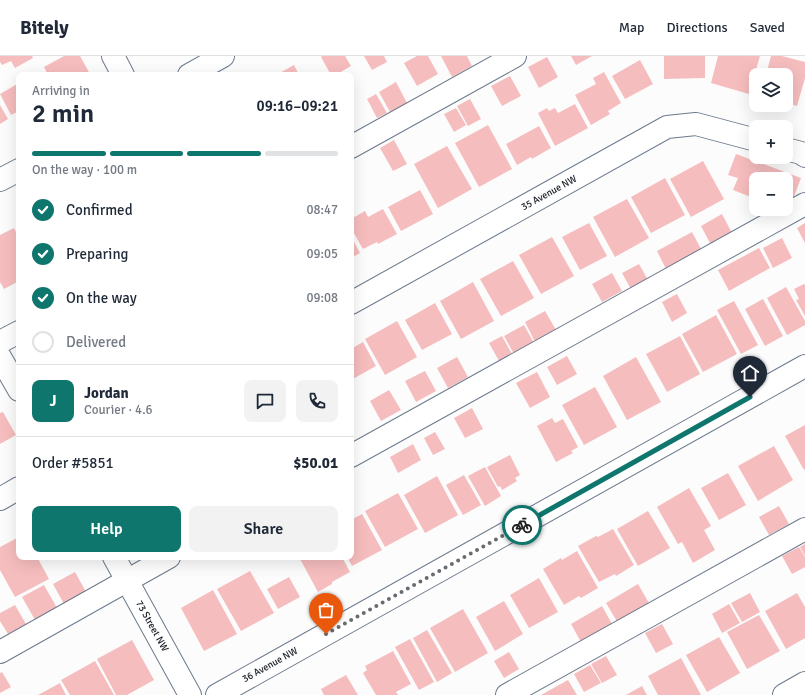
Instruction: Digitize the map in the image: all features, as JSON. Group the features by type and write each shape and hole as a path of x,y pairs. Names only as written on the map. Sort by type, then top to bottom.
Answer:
{"street":[{"path":"113,56 121,72"},
{"path":"194,72 223,56"},
{"path":"354,145 515,56"},
{"name":"35 Avenue NW","path":"354,301 667,127 696,124 749,138"},
{"path":"793,151 805,156"},
{"path":"0,180 16,172"},
{"path":"354,454 805,204"},
{"path":"0,342 16,334"},
{"path":"0,357 16,385"},
{"name":"36 Avenue NW","path":"217,695 805,366"},
{"path":"0,499 16,490"},
{"path":"507,695 805,530"},
{"name":"73 Street NW","path":"116,560 190,695"},
{"path":"0,652 164,560"},
{"path":"784,695 805,683"}],"building":[{"path":"0,56 32,56 33,58 15,68 11,61 2,65 0,62"},
{"path":"64,56 80,56 89,72 46,72 44,67"},
{"path":"345,56 351,66 341,72 329,72 321,57"},
{"path":"364,56 384,56 387,62 372,70"},
{"path":"417,56 428,56 438,74 417,86 404,63"},
{"path":"441,56 467,56 472,66 452,77"},
{"path":"571,56 592,56 576,65"},
{"path":"664,56 705,56 705,78 664,79"},
{"path":"718,56 760,56 757,68 749,68 749,94 711,83"},
{"path":"771,56 782,56 805,62 805,78 797,106 793,105 793,68 768,68"},
{"path":"547,57 558,77 539,88 528,67"},
{"path":"640,60 653,84 625,99 612,76"},
{"path":"294,65 298,72 281,72"},
{"path":"604,72 621,103 608,111 610,114 591,125 575,95 596,84 593,78"},
{"path":"510,76 521,96 502,106 491,86"},
{"path":"396,82 407,103 390,112 379,92"},
{"path":"16,85 16,112 11,115 0,94"},
{"path":"376,94 387,113 377,118 367,99"},
{"path":"470,99 481,119 468,126 457,106"},
{"path":"575,104 588,128 555,146 538,113 547,108 549,111 555,108 558,113"},
{"path":"0,105 8,119 0,124"},
{"path":"456,108 466,125 454,132 444,114"},
{"path":"488,125 512,169 479,187 455,143"},
{"path":"539,126 551,148 532,159 531,157 517,165 506,144"},
{"path":"394,140 407,164 393,171 380,148"},
{"path":"447,146 472,189 438,208 414,164"},
{"path":"736,154 749,159 749,164 763,164 785,172 749,172 749,196 733,190 738,178 728,175"},
{"path":"703,161 724,199 691,217 670,179"},
{"path":"793,175 801,178 793,199"},
{"path":"665,178 685,215 651,233 631,197"},
{"path":"420,190 433,214 401,231 388,207"},
{"path":"627,199 649,238 615,257 593,217"},
{"path":"383,209 397,234 378,244 377,242 363,249 354,233 354,217 365,211 368,217"},
{"path":"722,214 732,233 711,245 701,226"},
{"path":"589,223 607,256 580,270 562,237"},
{"path":"805,223 805,243 797,228"},
{"path":"14,228 16,232 16,283 4,289 0,282 0,235"},
{"path":"692,232 701,249 666,269 657,251"},
{"path":"552,237 574,276 541,294 519,255"},
{"path":"782,238 792,258 773,268 763,248"},
{"path":"354,242 360,253 354,256"},
{"path":"759,248 770,268 729,291 718,270"},
{"path":"513,261 534,298 501,316 480,279"},
{"path":"639,264 648,280 631,289 622,273"},
{"path":"612,273 622,291 602,302 592,284"},
{"path":"473,282 494,321 461,339 440,301"},
{"path":"804,284 805,316 796,300 799,299 794,289"},
{"path":"786,287 805,321 805,325 787,335 767,298"},
{"path":"677,294 687,313 672,322 662,302"},
{"path":"763,299 783,336 765,346 745,309"},
{"path":"734,301 758,345 741,354 717,310"},
{"path":"435,303 452,334 422,350 405,320"},
{"path":"545,311 556,330 535,342 525,322"},
{"path":"716,315 737,354 703,372 682,334"},
{"path":"397,321 417,357 385,375 365,339"},
{"path":"524,325 534,343 514,354 504,336"},
{"path":"502,336 512,354 499,361 489,343"},
{"path":"680,336 700,374 667,392 646,354"},
{"path":"363,342 376,366 354,378 354,347"},
{"path":"567,356 577,374 557,385 547,367"},
{"path":"457,357 468,377 448,388 437,368"},
{"path":"636,357 661,402 627,420 603,376"},
{"path":"425,371 436,391 416,402 405,381"},
{"path":"537,372 550,397 530,408 516,383"},
{"path":"595,387 617,427 584,445 562,405"},
{"path":"389,390 401,410 381,421 370,401"},
{"path":"472,408 483,429 465,438 454,418"},
{"path":"3,412 16,435 0,444 0,413"},
{"path":"552,418 555,423 563,419 578,447 571,451 573,453 556,462 537,426"},
{"path":"805,425 805,469 804,470 785,436"},
{"path":"435,432 445,449 433,455 424,438"},
{"path":"413,444 421,460 398,473 390,457"},
{"path":"774,446 793,480 758,501 738,466"},
{"path":"510,455 520,475 515,478 517,481 502,490 500,486 498,487 487,467"},
{"path":"485,467 501,496 485,506 468,476"},
{"path":"728,473 746,505 719,520 701,488"},
{"path":"464,475 481,505 463,515 446,485"},
{"path":"437,476 458,515 425,533 404,495"},
{"path":"689,488 711,526 704,530 715,550 693,563 682,542 678,544 657,507"},
{"path":"398,493 418,529 385,547 365,511"},
{"path":"779,506 789,524 769,535 759,517"},
{"path":"648,511 670,548 638,566 617,529"},
{"path":"362,514 382,550 352,566 349,560 354,560 354,518"},
{"path":"613,529 634,565 616,576 615,574 599,582 578,546"},
{"path":"16,539 16,560 39,560 49,579 15,597 0,570 0,547"},
{"path":"805,544 805,556 800,547"},
{"path":"799,547 805,557 805,567 792,574 782,556"},
{"path":"577,551 598,588 581,598 579,596 564,605 543,569 561,558 562,560"},
{"path":"301,560 344,560 350,572 318,592"},
{"path":"250,571 274,613 241,631 217,589"},
{"path":"75,572 86,592 64,604 53,584"},
{"path":"289,577 300,597 278,609 267,589"},
{"path":"539,578 558,612 529,628 510,595"},
{"path":"638,584 650,605 618,623 606,603"},
{"path":"44,585 57,608 35,620 22,597"},
{"path":"213,590 237,634 204,651 181,608"},
{"path":"750,593 760,612 742,622 731,603"},
{"path":"797,593 805,607 805,638 786,649 765,611"},
{"path":"504,601 523,634 495,651 476,617"},
{"path":"729,604 740,623 722,633 712,614"},
{"path":"15,605 26,624 8,634 0,621 0,613"},
{"path":"602,606 612,624 581,642 571,624"},
{"path":"463,609 488,653 455,672 430,628"},
{"path":"759,615 780,651 747,669 727,632"},
{"path":"662,624 673,644 656,653 645,633"},
{"path":"427,630 452,673 437,682 413,638"},
{"path":"719,637 740,673 707,692 686,655"},
{"path":"410,639 434,682 419,690 395,647"},
{"path":"132,640 154,680 127,695 116,695 97,659"},
{"path":"393,651 411,684 396,692 398,695 376,695 363,673 367,670 365,666"},
{"path":"509,652 519,669 504,678 494,661"},
{"path":"606,656 617,675 602,683 591,664"},
{"path":"681,658 701,695 658,695 648,676"},
{"path":"95,661 114,695 70,695 61,680"},
{"path":"590,665 601,683 584,692 574,674"},
{"path":"2,672 11,687 0,693 0,673"},
{"path":"346,675 358,695 324,695 321,689"},
{"path":"568,680 577,695 541,695"},
{"path":"60,683 66,695 38,695"},
{"path":"642,686 647,695 626,695"}],"way so far":[{"path":"326,634 522,525"}],"route":[{"path":"522,525 750,397"}]}
